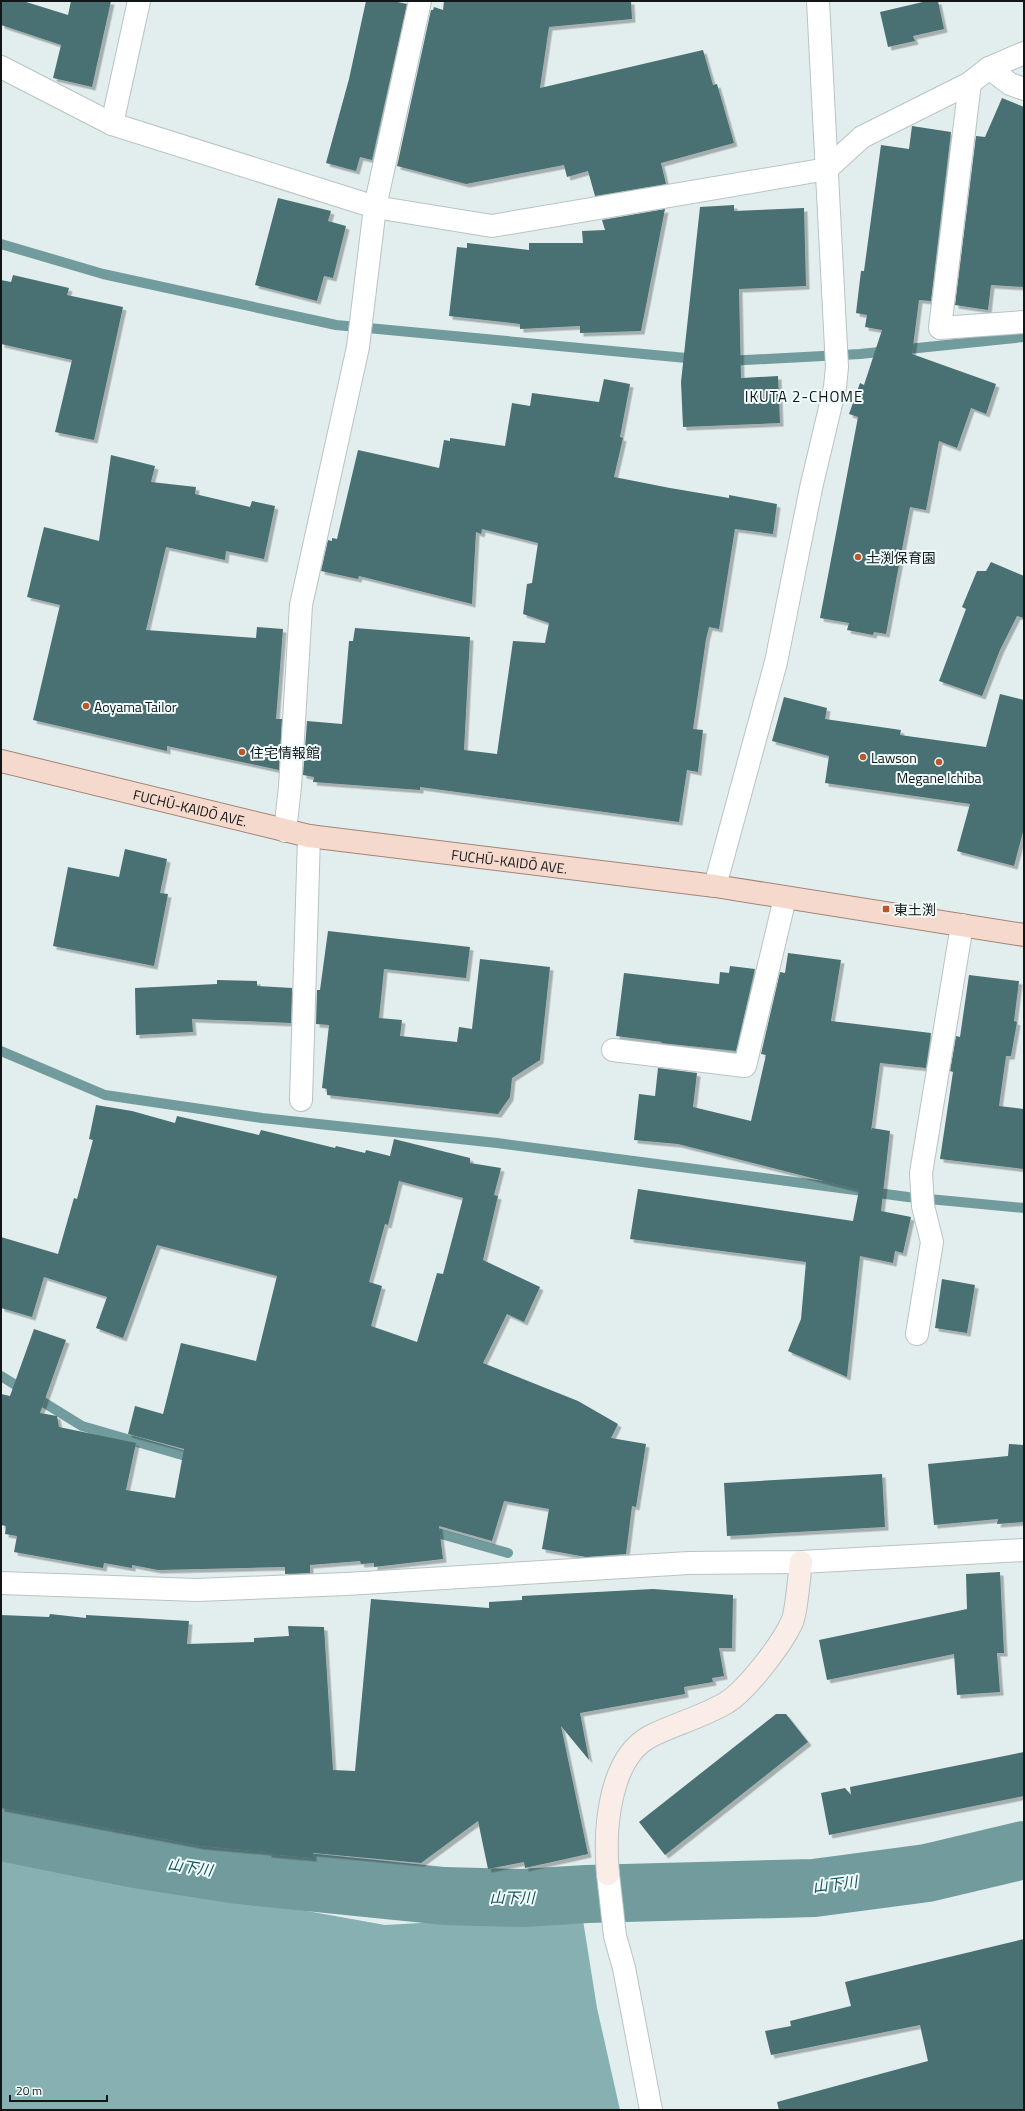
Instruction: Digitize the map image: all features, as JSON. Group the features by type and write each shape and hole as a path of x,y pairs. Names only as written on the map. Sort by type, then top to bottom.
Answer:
{"main road":[{"name":"FUCHŪ-KAIDŌ AVE.","path":"1,761 310,836 715,886 962,926 1024,934"}],"street":[{"path":"112,124 139,1"},
{"path":"285,831 290,787 301,605 358,348 375,207 420,1"},
{"path":"715,886 776,662 811,488 835,387 837,367 818,1"},
{"path":"1,67 112,124 375,207 492,226 827,168 862,137 970,83 989,68 1024,53"},
{"path":"989,68 1010,84 1024,89"},
{"path":"970,83 940,328 1024,322"},
{"path":"301,1100 310,836"},
{"path":"613,1050 745,1066 785,898"},
{"path":"917,1334 932,1242 922,1198 921,1173 962,926"},
{"path":"1,1583 197,1590 354,1584 689,1563 801,1562 1024,1550"},
{"path":"651,2110 610,1906 608,1874 608,1810 615,1783 629,1755 649,1737 727,1703 758,1674 792,1621 801,1562"}],"shaded area":[{"path":"1,1856 385,1925 582,1914 597,2008 620,2110 1,2110"}],"building":[{"path":"1,1 23,1 68,15 71,1 111,1 92,87 53,78 61,45 1,25"},
{"path":"366,1 393,1 407,4 372,160 360,157 356,171 326,163 349,79"},
{"path":"444,1 631,1 632,19 549,27 540,88 703,50 713,85 717,84 734,143 661,163 666,184 595,196 588,171 567,177 564,165 466,184 397,166 431,10 433,10 434,7 443,10"},
{"path":"927,1 938,1 944,29 913,36 915,41 888,47 880,12"},
{"path":"1002,98 1024,107 1024,287 991,285 988,310 955,305 976,136 985,137"},
{"path":"912,126 951,132 931,301 919,300 912,354 996,384 986,414 971,408 957,448 939,441 926,510 910,507 886,634 874,632 873,635 847,630 849,623 820,618 858,417 849,414 860,383 864,385 882,330 865,327 867,315 856,313 861,271 864,271 881,145 909,149"},
{"path":"278,198 331,211 328,221 346,226 333,278 324,276 317,301 255,285"},
{"path":"734,205 734,211 804,208 806,286 739,289 741,378 778,376 780,423 683,427 681,382 700,207"},
{"path":"665,209 641,331 580,333 580,326 520,329 520,324 449,316 457,247 467,248 467,243 529,250 529,243 583,243 582,231 605,230 602,220"},
{"path":"13,275 69,288 67,295 123,307 94,440 55,432 72,360 1,344 1,280 11,282"},
{"path":"604,379 630,384 620,437 623,438 614,477 729,498 729,495 777,504 773,534 735,529 719,629 709,627 706,639 693,729 703,730 698,772 687,770 679,822 420,787 420,790 313,782 314,777 303,775 307,721 342,724 349,641 353,641 355,628 470,637 464,750 497,754 513,641 545,643 549,623 523,614 527,584 532,583 538,543 482,529 481,534 476,532 472,604 359,576 358,579 321,571 328,540 332,541 332,538 337,539 358,450 439,468 444,440 450,441 450,438 505,446 512,403 530,406 532,393 599,402"},
{"path":"111,455 155,466 151,482 196,487 195,494 250,507 252,501 275,506 264,559 226,551 225,560 166,547 146,630 256,638 257,627 283,629 276,719 282,719 279,770 167,746 167,751 33,720 60,605 27,597 44,527 99,541"},
{"path":"991,562 1024,576 1024,618 1017,616 1000,650 982,696 939,681 966,609 962,607 977,571 986,571"},
{"path":"1000,694 1024,700 1024,828 1014,866 957,851 970,804 825,783 829,756 772,741 784,697 827,708 825,719 901,730 900,735 986,747"},
{"path":"125,849 167,859 160,893 168,894 154,966 53,946 68,867 119,877"},
{"path":"328,931 470,947 466,978 384,969 379,1018 402,1020 400,1036 457,1042 459,1027 472,1029 480,959 550,967 540,1060 512,1078 510,1097 498,1114 327,1095 327,1089 322,1088 329,1025 316,1024 317,990 320,990"},
{"path":"788,953 841,960 831,1021 931,1033 926,1068 880,1063 871,1131 872,1128 890,1131 881,1211 911,1217 903,1253 895,1251 893,1263 860,1256 847,1377 788,1351 801,1319 806,1262 630,1239 638,1189 853,1221 859,1190 678,1144 634,1140 639,1094 655,1096 658,1068 697,1073 693,1107 751,1121 766,1055 761,1054 780,972 785,973"},
{"path":"730,966 755,969 736,1051 661,1043 662,1042 616,1036 624,973 719,984 720,972 729,973"},
{"path":"969,975 1019,981 1014,1021 1017,1022 1011,1056 1006,1056 999,1106 1024,1109 1024,1169 940,1159 953,1072 950,1071 956,1036 960,1037"},
{"path":"217,980 257,981 257,986 292,988 291,1023 192,1019 193,1032 136,1035 135,988 217,984"},
{"path":"96,1105 132,1111 175,1123 177,1116 259,1135 261,1130 335,1148 336,1146 365,1153 366,1150 390,1156 394,1139 470,1158 470,1163 501,1168 494,1195 498,1196 483,1260 540,1287 524,1322 507,1314 483,1363 578,1401 618,1424 611,1438 646,1444 636,1507 632,1506 626,1554 586,1557 542,1549 549,1509 504,1501 492,1541 439,1526 443,1559 374,1567 374,1563 361,1564 360,1561 310,1565 310,1573 285,1574 285,1567 158,1570 132,1565 132,1568 104,1563 103,1568 14,1552 17,1536 5,1534 6,1526 1,1525 1,1394 10,1396 34,1329 66,1340 40,1413 57,1416 59,1427 136,1443 126,1490 175,1498 184,1449 128,1434 135,1406 163,1414 181,1343 256,1361 277,1276 157,1245 123,1338 96,1328 107,1297 44,1277 32,1317 1,1308 1,1237 58,1254 74,1198 77,1199 93,1140 89,1139","holes":["399,1181 463,1198 443,1274 437,1273 417,1342 371,1326 382,1286 369,1282 385,1224 388,1225"]},
{"path":"942,1279 975,1285 967,1333 935,1328"},
{"path":"1009,1444 1024,1445 1024,1522 997,1524 998,1519 934,1525 928,1464 1008,1456"},
{"path":"882,1474 885,1527 727,1536 724,1483"},
{"path":"1000,1572 1004,1653 997,1653 1000,1692 957,1695 954,1654 827,1680 819,1640 967,1609 966,1574"},
{"path":"653,1589 733,1595 732,1648 719,1648 724,1676 712,1678 713,1682 684,1687 685,1694 580,1713 589,1760 561,1726 588,1854 525,1868 524,1862 488,1869 478,1821 421,1863 313,1853 313,1858 201,1846 1,1808 1,1615 49,1617 50,1614 86,1618 86,1615 189,1621 187,1644 254,1642 254,1638 289,1636 288,1626 324,1627 333,1770 355,1771 371,1599 489,1608 489,1602 522,1600 522,1596"},
{"path":"776,1714 786,1714 808,1742 665,1855 639,1822"},
{"path":"1024,1752 1024,1796 829,1835 821,1793 845,1788 851,1795 850,1787"},
{"path":"1024,1939 1024,2110 779,2110 777,2102 928,2061 920,2025 771,2055 765,2031 791,2026 790,2021 851,2006 845,1982"}],"waterway":[{"path":"1,244 103,274 336,325 697,359"},
{"path":"727,361 860,354 1024,337"},
{"path":"1,1051 105,1095 262,1118 497,1143 908,1197 1024,1208"},
{"path":"1,1376 82,1426 196,1459"},
{"path":"427,1530 508,1553"},
{"name":"山下川","path":"1,1832 136,1859 239,1875 444,1896 522,1898 587,1894 814,1888 927,1873 1024,1850"}],"place":[{"name":"土渕保育園","path":"858,557"},
{"name":"Aoyama Tailor","path":"86,706"},
{"name":"住宅情報館","path":"242,752"},
{"name":"Lawson","path":"863,757"},
{"name":"Megane Ichiba","path":"939,762"},
{"name":"東土渕","path":"886,909"}],"district":[{"name":"IKUTA 2-CHOME","path":"804,396"}]}
